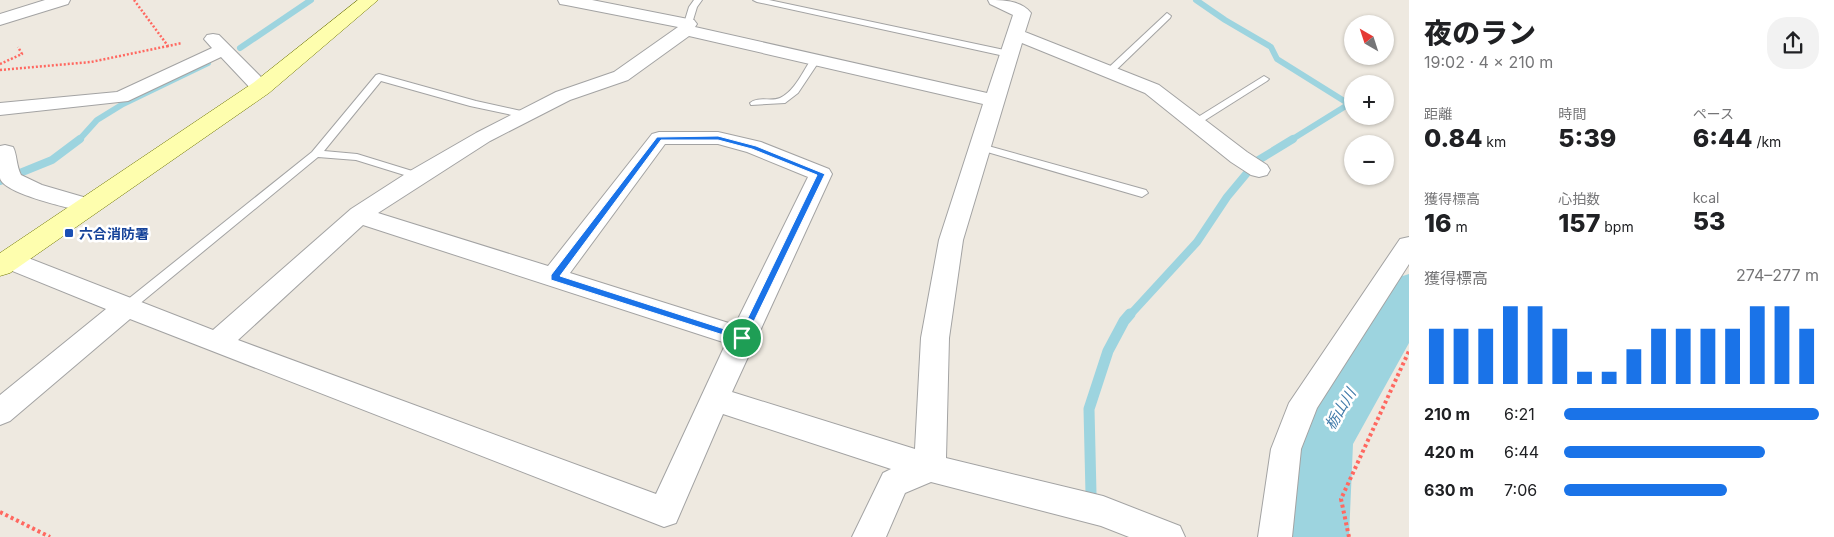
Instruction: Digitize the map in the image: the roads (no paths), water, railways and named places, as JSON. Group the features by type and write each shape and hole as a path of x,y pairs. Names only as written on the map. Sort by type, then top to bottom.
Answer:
{"street":[{"path":"0,20 62,0"},
{"path":"4,263 261,88 368,0"},
{"path":"566,0 687,27 815,60 994,101"},
{"path":"930,468 935,338 951,240 1025,6 996,0"},
{"path":"217,343 359,215 418,176 483,137 563,96 621,76 687,27"},
{"path":"1017,35 1152,89 1239,157 1259,170"},
{"path":"0,109 121,97 218,44 261,88"},
{"path":"4,263 127,307 217,343 664,512 742,338 821,174 754,147 718,138 659,138 554,278"},
{"path":"0,153 4,152 5,166 12,180 34,190 89,206"},
{"path":"359,215 742,338"},
{"path":"1276,537 1286,449 1304,403 1409,246"},
{"path":"0,412 127,307"},
{"path":"715,398 930,468 1103,511 1168,537"},
{"path":"869,537 894,483 930,468"}],"lane":[{"path":"687,27 693,8 698,0"},
{"path":"757,0 1009,54"},
{"path":"1109,72 1167,16"},
{"path":"755,104 782,101 795,91 815,60"},
{"path":"127,307 316,154 379,77 474,104 526,115"},
{"path":"1195,122 1264,79"},
{"path":"981,146 1142,193"},
{"path":"316,154 357,156 418,176"}],"waterway":[{"path":"240,48 311,0"},
{"path":"1196,0 1225,20 1271,47 1277,59 1349,104 1291,140"},
{"path":"80,139 97,120 123,104 208,63"},
{"path":"0,181 52,160 80,139"},
{"path":"1129,316 1197,242 1227,197 1257,161 1293,139"},
{"name":"栃山川","path":"1314,537 1321,441 1409,294"},
{"path":"1091,494 1089,409 1108,351 1124,321 1130,314"}],"place":[{"name":"六合消防署","path":"69,233"}]}
